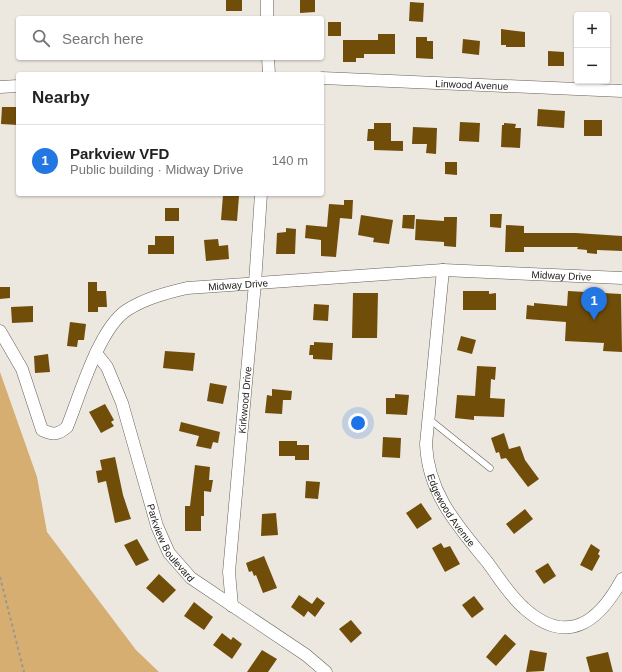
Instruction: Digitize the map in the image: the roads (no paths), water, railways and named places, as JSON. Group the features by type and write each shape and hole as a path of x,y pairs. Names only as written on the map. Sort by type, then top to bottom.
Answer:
{"street":[{"path":"267,0 267,16"},
{"path":"268,60 269,72"},
{"name":"Linwood Avenue","path":"324,78 622,91"},
{"path":"0,87 16,86"},
{"name":"Kirkwood Drive","path":"232,606 229,572 255,283 261,196"},
{"name":"Midway Drive","path":"0,331 22,369 42,430 51,435 60,433 67,427 96,353 108,329 126,311 152,297 187,288 443,270 622,278"},
{"name":"Edgewood Avenue","path":"443,270 428,418 426,463 434,486 447,509 523,608 544,623 563,627 582,625 596,616 611,600 622,579"},
{"name":"Parkview Boulevard","path":"96,353 107,367 122,403 157,526 169,553 192,578 306,655 326,672"}],"lane":[{"path":"428,418 490,468"}],"place":[{"name":"Parkview VFD","path":"594,320"}]}
